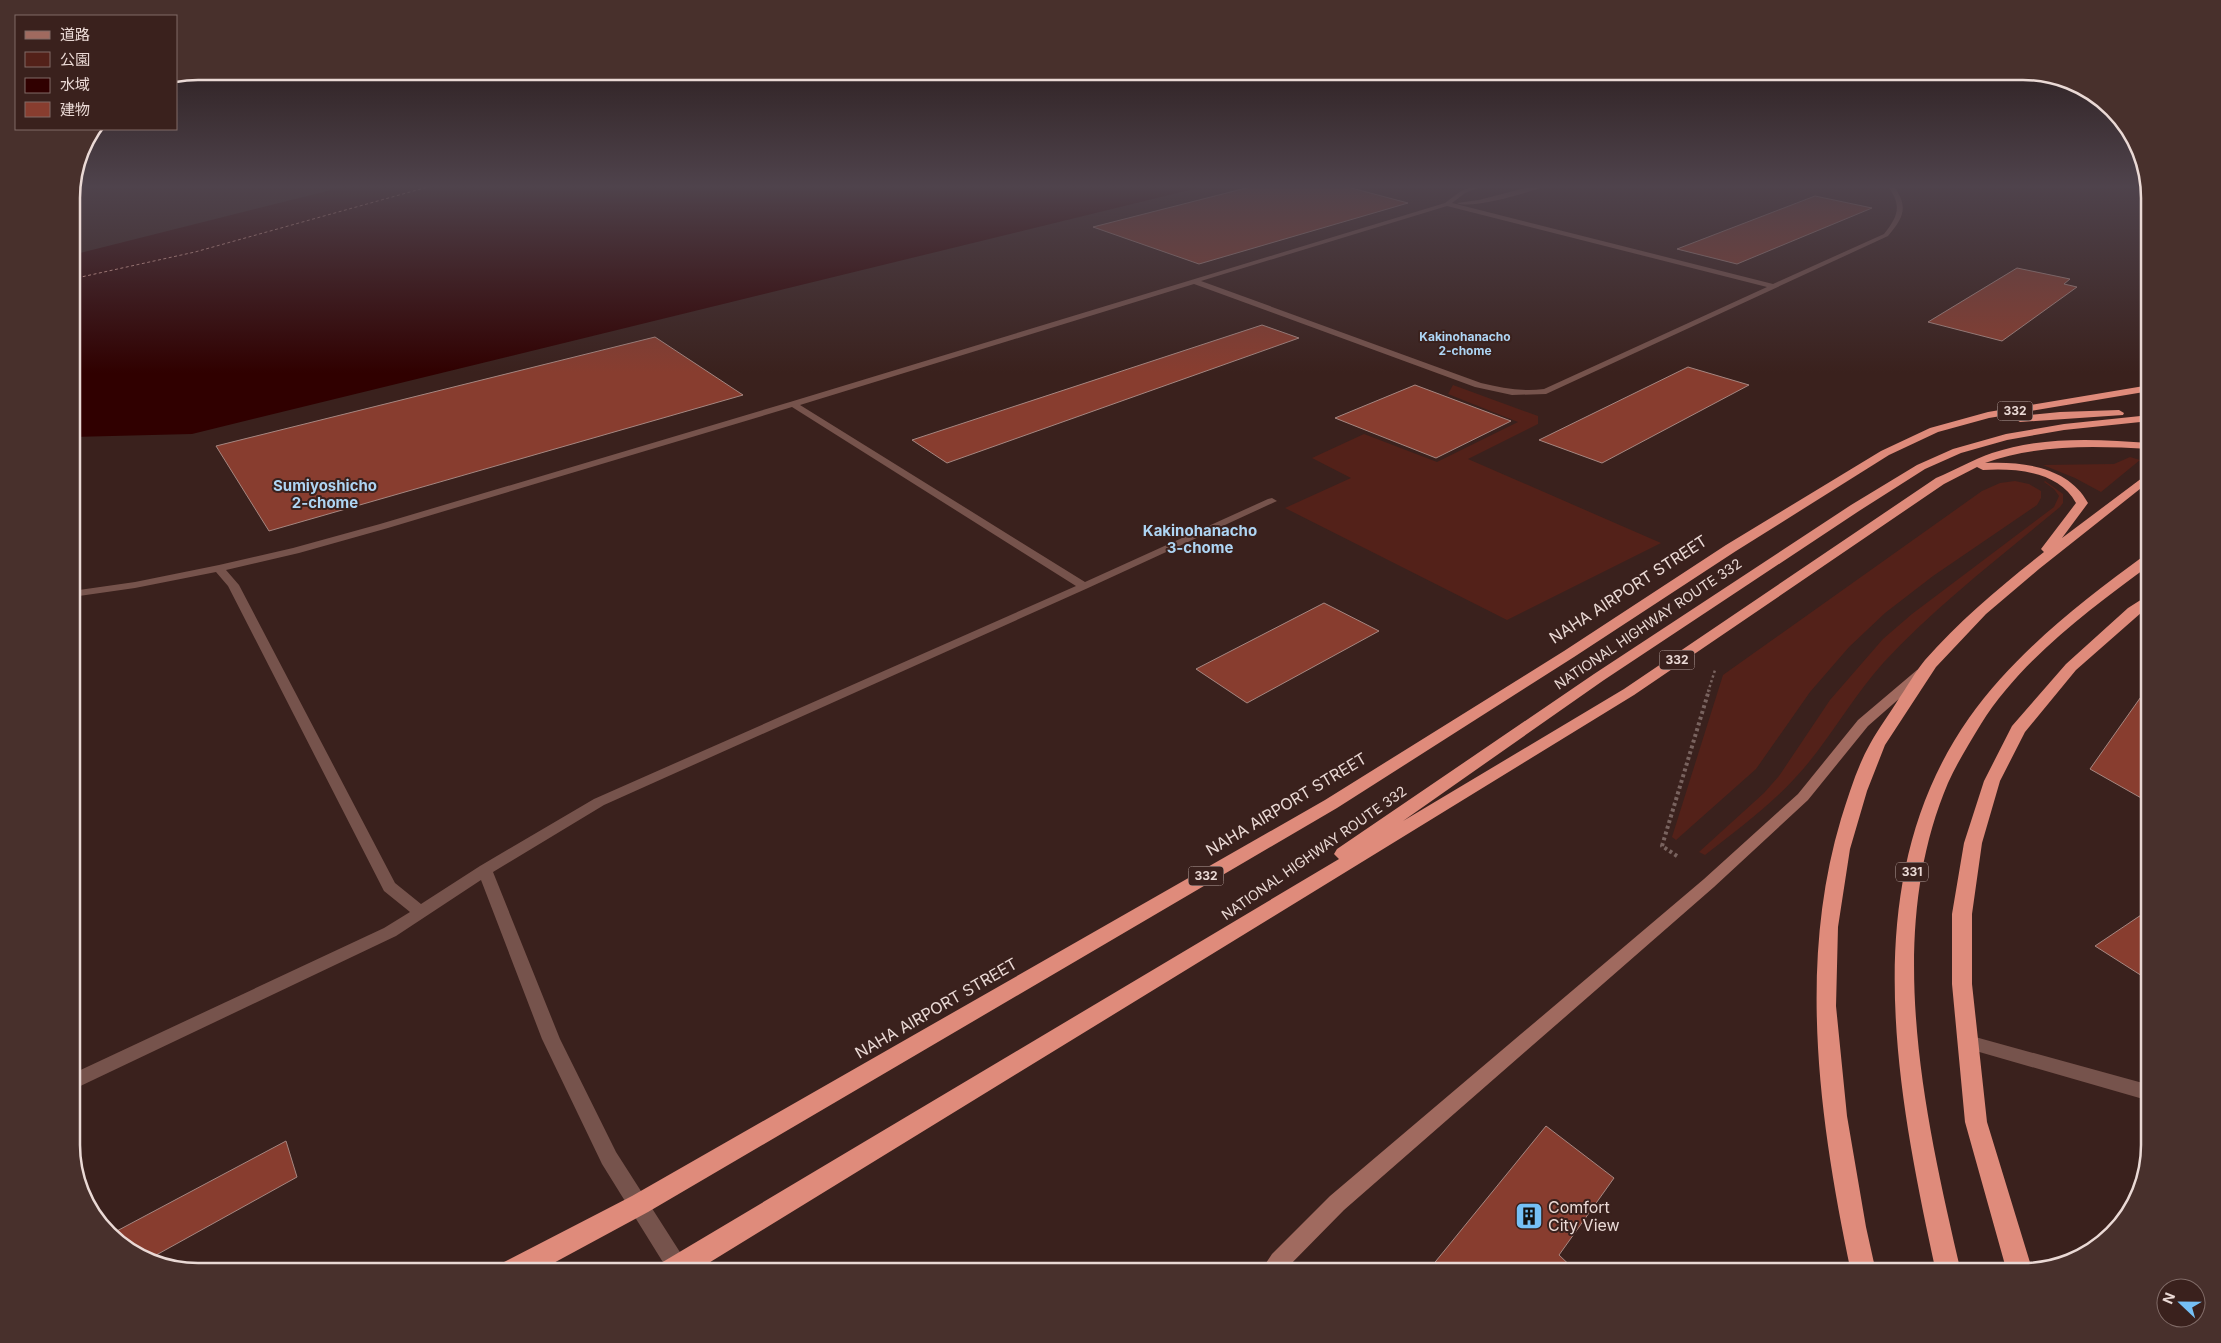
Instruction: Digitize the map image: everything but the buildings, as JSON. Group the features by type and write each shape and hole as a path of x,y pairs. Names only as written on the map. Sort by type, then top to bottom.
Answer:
{"highway":[{"name":"332","path":"1885,453 1934,430 1988,415 2141,390"},
{"path":"1885,453 1968,429 2028,418 2087,413 2141,414"},
{"name":"NATIONAL HIGHWAY ROUTE 332","path":"1221,938 1599,676 1855,508 1921,467 1976,444 2037,431 2141,419"},
{"name":"NATIONAL HIGHWAY ROUTE 332","path":"1221,938 1629,692 1920,493 1980,462 2013,451 2047,445 2086,443 2141,446"},
{"name":"NAHA AIRPORT STREET","path":"528,1263 640,1204 1331,804 1569,654 1731,548 1885,453"},
{"path":"1963,470 1992,466 2020,468 2055,477 2070,485 2078,494 2082,504 2034,566"},
{"path":"1862,1263 1854,1227 1836,1116 1826,1006 1828,927 1841,849 1858,791 1877,745 1930,664 1981,611 2034,566 2141,482"},
{"name":"331","path":"1947,1263 1934,1209 1912,1090 1905,997 1906,927 1913,864 1927,815 1948,767 1974,722 1994,696 2030,656 2097,596 2141,564"},
{"path":"2017,1263 1976,1122 1962,984 1962,914 1973,843 1992,781 2018,730 2046,694 2096,643 2141,606"},
{"name":"332","path":"684,1263 1072,1030 1221,938"}],"street":[{"path":"1277,1263 1337,1203 1804,797 1863,723 1930,664"}],"lane":[{"path":"80,593 220,568 295,552 793,404 1304,248"},
{"path":"1620,248 1772,286"},
{"path":"1194,281 1478,385 1527,394 1546,391 1858,248"},
{"path":"793,404 1084,586"},
{"path":"80,1078 381,936 485,870 599,802 1272,500"},
{"path":"220,568 233,585 389,887 421,912"},
{"path":"485,870 551,1039 609,1158 640,1204 671,1263"},
{"path":"1968,1042 2141,1090"}],"path":[{"path":"1677,856 1662,846 1715,670"}],"green space":[{"path":"1453,385 1538,416 1538,424 1468,459 1661,543 1507,620 1285,508 1351,478 1312,458 1364,434 1437,462 1518,422 1448,394"},
{"path":"2130,457 2140,460 2101,492 2075,478 2043,465 2114,464"},
{"path":"2015,481 2029,484 2041,491 2041,498 2037,505 1933,576 1885,613 1849,647 1810,692 1756,769 1676,840 1672,837 1723,675 1982,491 2000,483"},
{"path":"2045,481 2063,494 2063,503 2060,507 1969,582 1904,641 1873,675 1815,755 1781,792 1757,814 1705,855 1699,852 1764,793 1779,776 1830,700 1883,639 1912,614 2054,507 2059,496"}],"water":[{"path":"101,248 954,248 192,434 80,437 80,253"}],"ferry route":[{"path":"80,277 210,248"}],"place":[{"name":"Comfort City View","path":"1529,1216"}],"district":[{"name":"Kakinohanacho 2-chome","path":"1465,344"},
{"name":"Sumiyoshicho 2-chome","path":"325,494"},
{"name":"Kakinohanacho 3-chome","path":"1200,540"}]}
